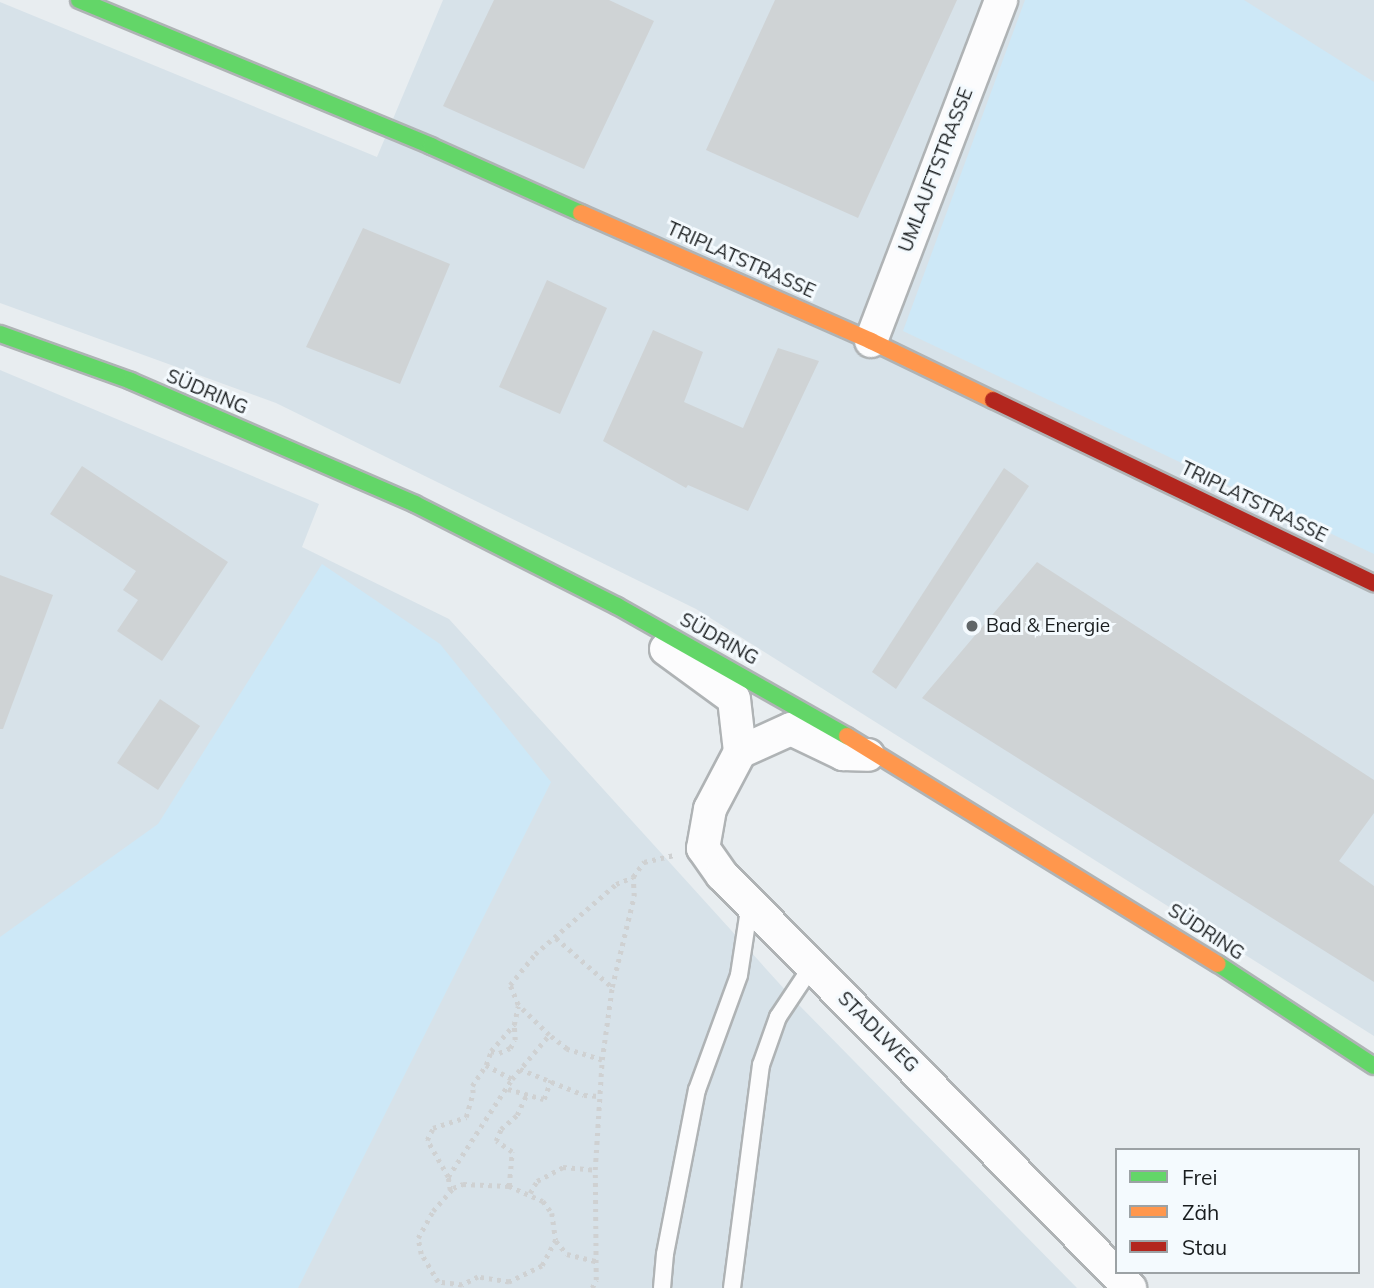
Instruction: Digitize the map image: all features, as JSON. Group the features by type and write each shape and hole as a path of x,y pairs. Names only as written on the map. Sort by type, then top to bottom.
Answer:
{"main road":[{"name":"TRIPLATSTRASSE","path":"79,0 431,146 871,341 1374,583"},
{"name":"SÜDRING","path":"0,334 131,381 415,504 617,606 881,755 1175,936 1374,1066"}],"street":[{"name":"UMLAUFTSTRASSE","path":"871,341 1001,0"},
{"path":"617,606 677,659 734,699 740,752 710,809 703,848"},
{"path":"740,752 791,729 843,754 881,755"},
{"name":"STADLWEG","path":"703,848 722,875 1115,1273"},
{"name":"STADLWEG","path":"1116,1274 1130,1288"}],"lane":[{"path":"662,1288 665,1254 697,1090 739,975 750,903"},
{"path":"732,1288 761,1065 778,1017 812,966"}],"path":[{"path":"602,1060 567,1049 549,1035 518,1005 510,985 535,954 616,884 633,877 644,862 703,848"},
{"path":"592,1288 596,1280 595,1170 602,1060 612,987 634,896 633,877"},
{"path":"556,938 612,987"},
{"path":"491,1051 499,1053 510,1048 515,1040 513,1025 518,1005"},
{"path":"450,1191 448,1177 427,1140 433,1128 466,1116 473,1093 472,1086 486,1065 491,1051 513,1025"},
{"path":"448,1177 508,1089 512,1079 549,1035"},
{"path":"486,1065 512,1079"},
{"path":"520,1069 584,1094 600,1096"},
{"path":"508,1089 544,1099 551,1080"},
{"path":"509,1186 512,1152 496,1141 501,1129 517,1115 527,1094"},
{"path":"530,1193 537,1181 562,1167 595,1170"},
{"path":"556,1240 542,1266 522,1278 509,1282 478,1278 450,1286 438,1282 421,1254 418,1238 433,1211 450,1191 463,1184 509,1186 544,1201 552,1213 556,1240 567,1254 596,1261"}],"shaded area":[{"path":"443,0 1374,0 1374,1036 696,609 276,403 0,303 0,2 377,157"},
{"path":"1025,0 1244,0 1374,82 1374,554 903,331"},
{"path":"0,370 319,504 302,547 449,619 797,1003 1077,1288 0,1288"},
{"path":"322,564 440,644 551,782 298,1288 0,1288 0,937 158,824"}],"building":[{"path":"494,0 609,0 654,21 584,169 443,106"},
{"path":"775,0 957,0 858,218 706,150"},
{"path":"363,228 450,264 400,384 306,347"},
{"path":"547,280 607,308 560,414 499,387"},
{"path":"653,330 703,352 684,402 743,428 778,348 819,361 748,511 688,485 686,488 603,441"},
{"path":"82,466 228,562 162,661 117,631 138,600 123,590 136,571 50,514"},
{"path":"1004,468 1029,486 896,689 872,672"},
{"path":"1037,562 1374,780 1374,813 1339,861 1374,886 1374,982 922,698"},
{"path":"0,575 53,595 3,729 0,729"},
{"path":"160,699 200,726 158,790 117,763"}],"traffic: fast":[{"path":"79,0 431,146 581,213"},
{"path":"0,334 131,381 415,504 617,606 847,736"},
{"path":"1218,964 1374,1066"}],"traffic: slow":[{"path":"581,213 871,341 993,400"},
{"path":"847,736 1218,964"}],"traffic: jam":[{"path":"993,400 1374,583"}],"place":[{"name":"Bad & Energie","path":"972,626"}]}
